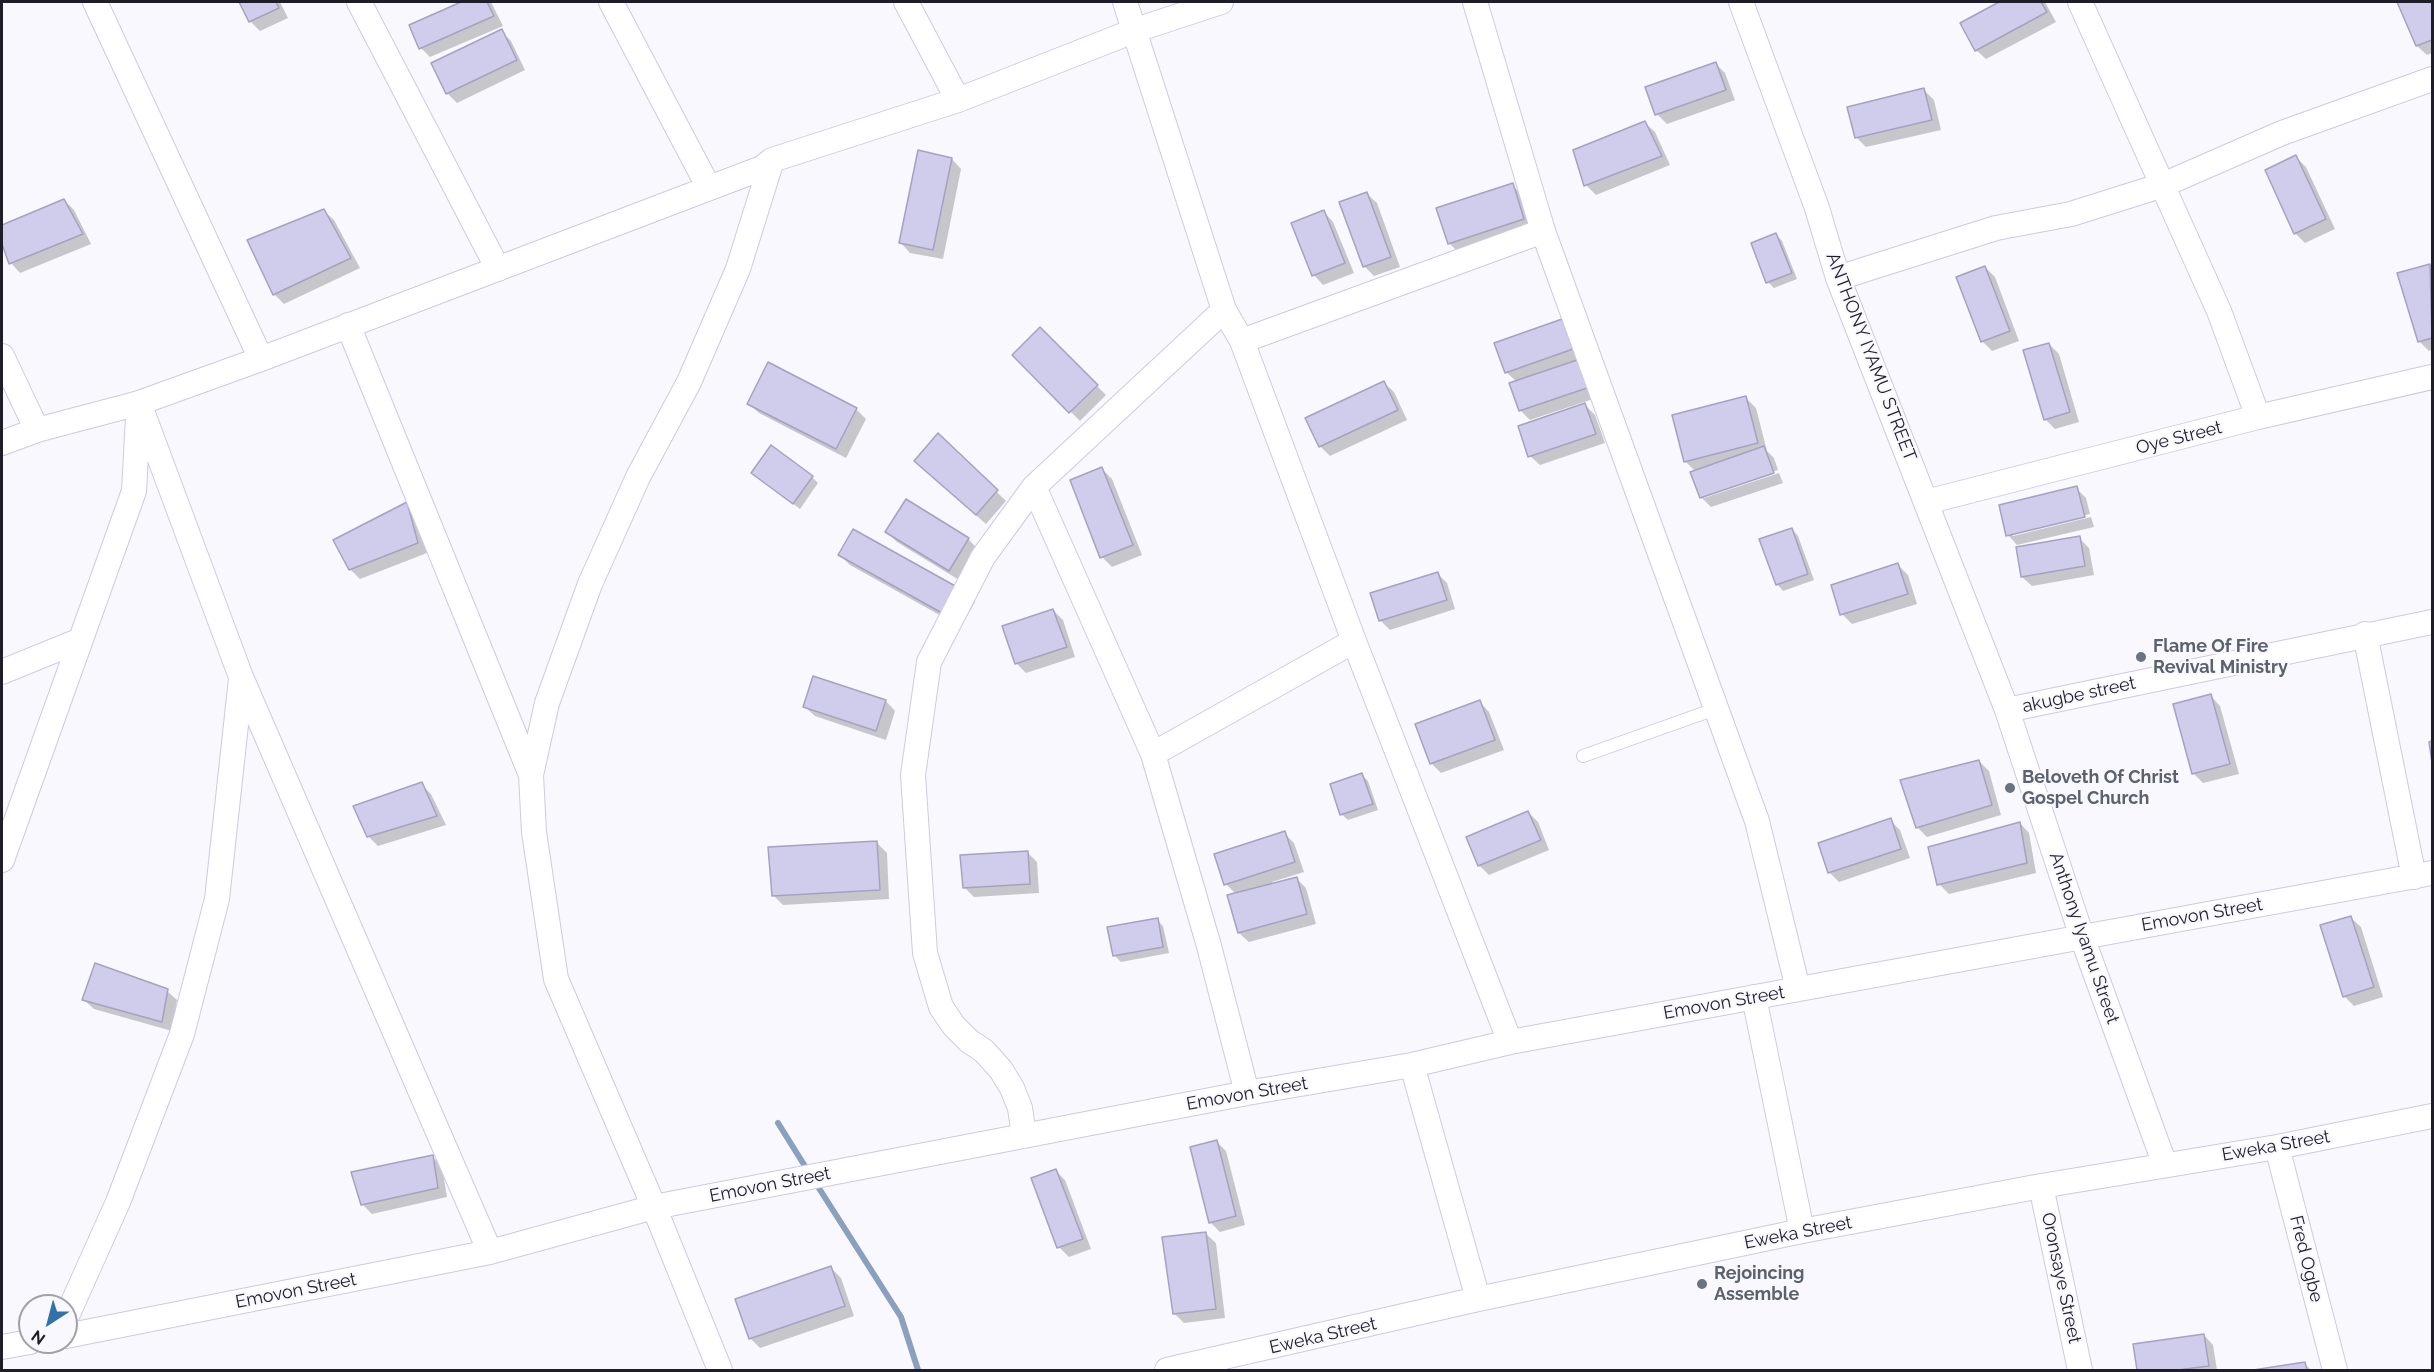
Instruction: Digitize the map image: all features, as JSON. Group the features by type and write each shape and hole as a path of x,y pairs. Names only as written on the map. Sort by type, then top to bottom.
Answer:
{"street":[{"path":"95,2 261,359"},
{"path":"359,2 498,269"},
{"path":"612,2 710,188"},
{"path":"906,2 958,100"},
{"path":"1125,2 1136,30 1224,310 1242,341 1354,641 1510,1042"},
{"path":"2,443 37,430 139,403 261,359 762,168 772,160 958,100 1136,30 1221,2"},
{"path":"1475,2 1543,231 1718,708 1757,821 1798,989"},
{"name":"ANTHONY IYAMU STREET","path":"1741,2 1817,208 1838,278 2007,710"},
{"path":"2080,2 2219,311 2258,417"},
{"path":"1838,278 1996,228 2071,214 2163,185 2282,133 2433,79"},
{"path":"720,1371 654,1207 556,979 534,832 531,775 547,703 590,584 638,477 688,382 738,269 772,160"},
{"path":"1242,341 1543,231"},
{"path":"1024,1136 1020,1108 1001,1070 984,1051 969,1041 954,1026 941,1007 925,953 913,775 929,663 983,556 1034,487 1224,310"},
{"path":"348,325 531,775"},
{"path":"2,356 37,430"},
{"name":"Oye Street","path":"1926,502 2258,417 2433,377"},
{"path":"2,860 78,641 134,491 139,403"},
{"path":"139,403 241,677 490,1252"},
{"path":"1034,487 1153,754 1209,946 1247,1093"},
{"name":"akugbe street","path":"2007,710 2366,634 2433,622"},
{"path":"2366,634 2423,875"},
{"path":"2,672 78,641"},
{"path":"1153,754 1354,641"},
{"path":"77,1294 118,1202 182,1034 217,899 241,677"},
{"name":"Anthony Iyamu Street","path":"2007,710 2082,937 2165,1165"},
{"name":"Emovon Street","path":"78,1334 490,1252 654,1207 1247,1093 1412,1065 1510,1042 2423,875"},
{"path":"1754,997 1802,1231"},
{"path":"1412,1065 1478,1299"},
{"name":"Eweka Street","path":"1167,1371 1216,1366 1478,1299 1802,1231 2041,1186 2277,1147 2433,1116"},
{"name":"Fred Ogbe","path":"2277,1147 2335,1371"},
{"name":"Oronsaye Street","path":"2041,1186 2080,1371"},
{"path":"2,1347 18,1344"}],"lane":[{"path":"1583,756 1718,708"}],"building":[{"path":"239,2 276,2 279,8 249,22"},
{"path":"461,2 487,2 494,16 419,49 409,25"},
{"path":"1999,2 2041,2 2047,12 1975,51 1960,23"},
{"path":"2397,2 2432,2 2432,40 2416,46"},
{"path":"502,29 517,60 446,94 431,63"},
{"path":"1716,62 1726,90 1655,115 1645,87"},
{"path":"1924,88 1932,120 1855,138 1847,107"},
{"path":"1645,121 1662,156 1584,186 1573,150"},
{"path":"918,150 952,158 933,250 899,243"},
{"path":"2296,155 2326,219 2294,234 2265,170"},
{"path":"1513,183 1524,219 1448,244 1436,208"},
{"path":"1367,192 1391,257 1363,267 1339,202"},
{"path":"64,199 83,234 9,264 2,244 2,225"},
{"path":"324,209 351,258 273,295 247,240"},
{"path":"1324,210 1345,263 1312,276 1291,223"},
{"path":"1776,233 1792,273 1766,283 1751,243"},
{"path":"2430,264 2432,338 2418,342 2397,273"},
{"path":"1985,266 2010,331 1981,342 1956,277"},
{"path":"1562,319 1573,349 1505,373 1494,343"},
{"path":"1040,327 1098,385 1069,413 1012,355"},
{"path":"2049,343 2070,412 2044,420 2023,350"},
{"path":"1580,359 1590,387 1519,411 1509,383"},
{"path":"768,362 857,408 836,449 747,404"},
{"path":"1384,381 1398,410 1319,447 1305,418"},
{"path":"1746,396 1758,443 1684,462 1672,415"},
{"path":"1585,403 1596,434 1528,457 1518,426"},
{"path":"938,433 998,490 976,515 914,461"},
{"path":"771,445 813,476 793,504 751,473"},
{"path":"1764,446 1774,473 1700,498 1690,472"},
{"path":"1102,467 1133,545 1100,558 1070,480"},
{"path":"2077,486 2085,517 2006,536 1999,505"},
{"path":"906,499 969,538 949,571 885,532"},
{"path":"407,502 418,543 349,570 333,540"},
{"path":"1792,528 1808,574 1776,585 1759,539"},
{"path":"853,529 966,592 951,618 838,555"},
{"path":"2080,536 2085,566 2021,577 2016,547"},
{"path":"1898,563 1908,594 1840,615 1831,585"},
{"path":"1438,572 1447,600 1379,621 1370,593"},
{"path":"1053,609 1067,647 1015,664 1002,626"},
{"path":"813,676 886,700 876,731 803,707"},
{"path":"2211,694 2230,764 2192,774 2173,704"},
{"path":"1480,700 1495,740 1430,764 1415,724"},
{"path":"2432,741 2432,763 2429,742"},
{"path":"1979,760 1992,805 1916,828 1900,780"},
{"path":"1362,773 1373,804 1340,815 1330,784"},
{"path":"422,782 437,816 367,837 353,806"},
{"path":"1528,811 1541,840 1478,866 1466,837"},
{"path":"1891,818 1901,849 1828,873 1818,843"},
{"path":"2020,822 2027,863 1937,885 1928,847"},
{"path":"1285,831 1295,862 1224,885 1214,854"},
{"path":"877,841 880,890 772,896 768,847"},
{"path":"1028,851 1030,884 963,888 960,855"},
{"path":"1297,877 1307,914 1238,933 1227,895"},
{"path":"2351,916 2374,987 2343,997 2320,925"},
{"path":"1158,918 1163,947 1113,956 1107,927"},
{"path":"95,963 168,989 162,1022 82,1000"},
{"path":"1217,1140 1236,1216 1209,1223 1190,1147"},
{"path":"433,1155 438,1188 361,1205 351,1172"},
{"path":"1056,1169 1083,1239 1057,1248 1031,1178"},
{"path":"1206,1232 1216,1309 1173,1314 1162,1237"},
{"path":"831,1266 845,1306 749,1339 735,1299"},
{"path":"2204,1334 2209,1366 2177,1370 2137,1370 2133,1344"},
{"path":"2305,1362 2307,1370 2253,1370"}],"waterway":[{"path":"778,1123 808,1171"},
{"path":"815,1182 901,1317 918,1370"}],"place":[{"name":"Flame Of Fire Revival Ministry","path":"2141,657"},
{"name":"Beloveth Of Christ Gospel Church","path":"2010,788"},
{"name":"Rejoincing Assemble","path":"1702,1284"}]}
